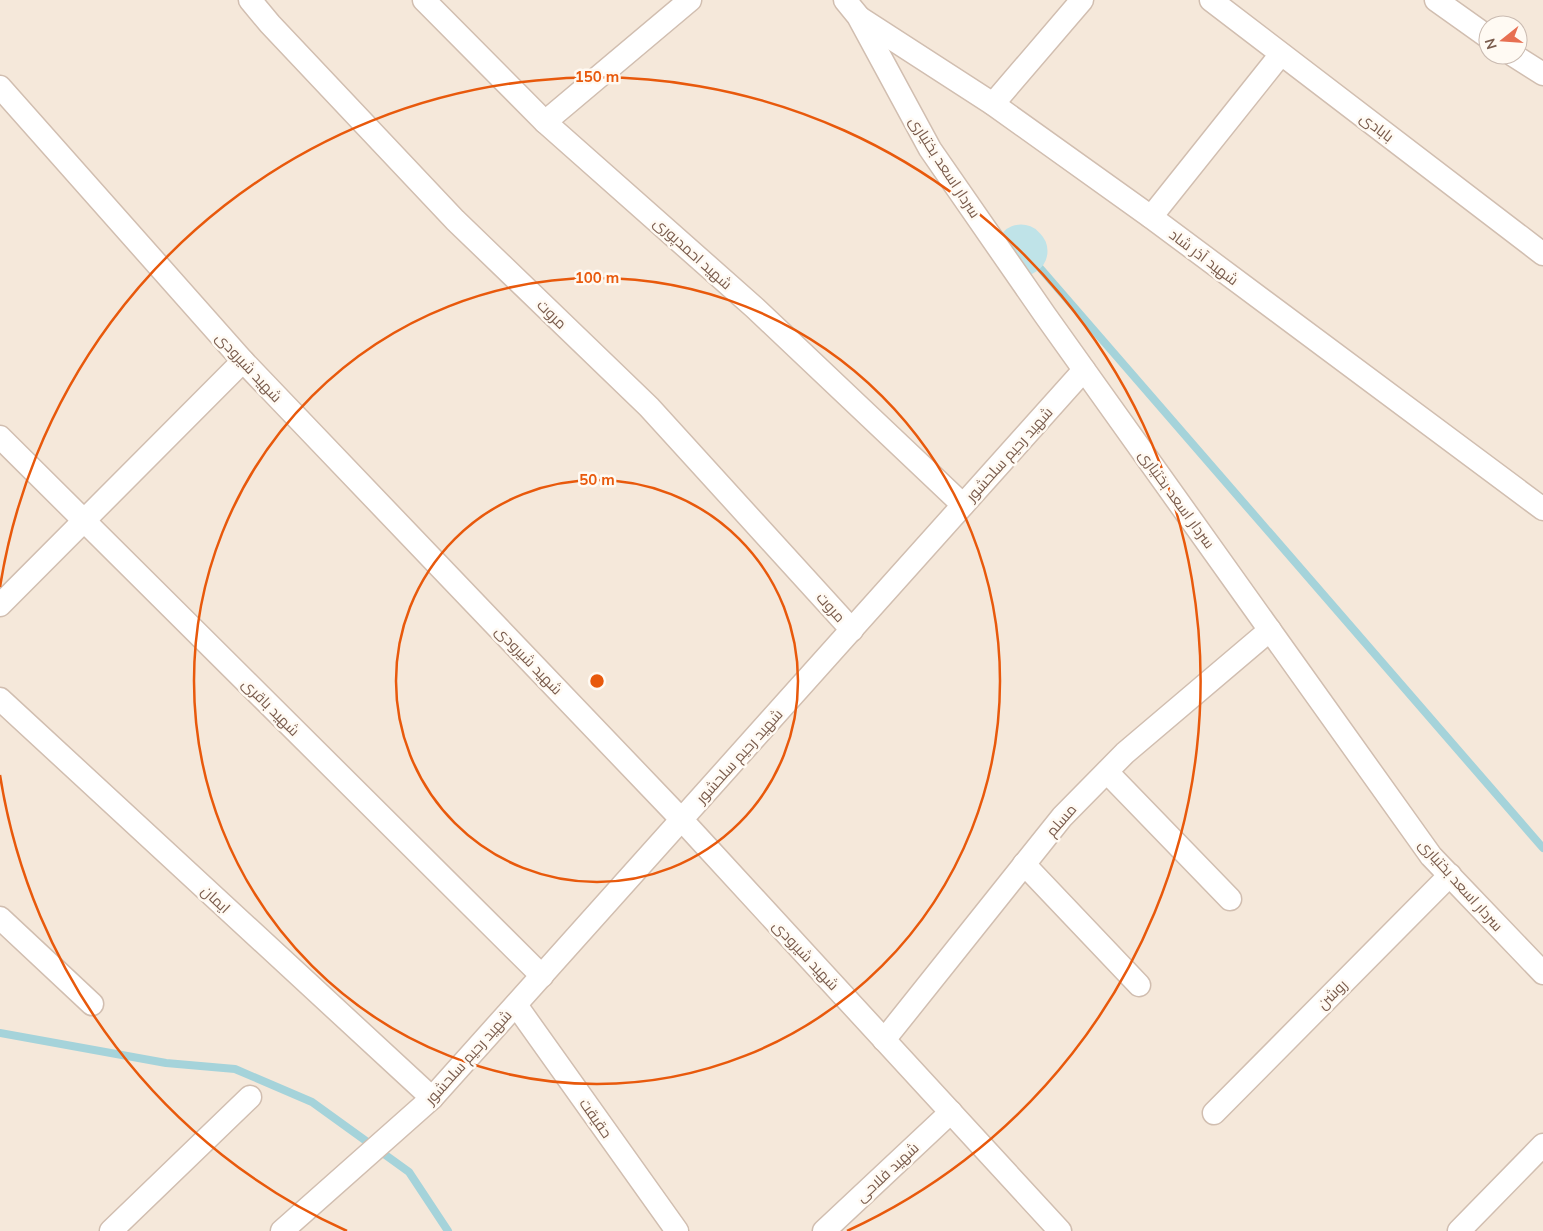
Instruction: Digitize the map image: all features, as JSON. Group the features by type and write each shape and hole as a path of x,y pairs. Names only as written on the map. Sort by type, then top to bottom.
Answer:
{"street":[{"name":"مروت","path":"250,0 270,24 456,220 649,407 852,630"},
{"name":"شهید احمدپوری","path":"424,0 545,122 755,308 963,505"},
{"path":"545,122 690,0"},
{"path":"993,104 1082,0"},
{"name":"بابادی","path":"1211,0 1543,254"},
{"path":"1436,0 1478,30"},
{"name":"شهید آذر شاد","path":"851,8 993,104 1151,217 1543,509"},
{"name":"سردار اسعد بختیاری","path":"851,8 930,149 1084,370 1431,856 1543,973"},
{"path":"1151,217 1281,54"},
{"path":"1528,64 1543,74"},
{"name":"شهید شیرودی","path":"0,87 243,361 682,820 1060,1231"},
{"path":"0,605 243,361"},
{"name":"شهید رحیم سلحشور","path":"282,1231 432,1098 1084,370"},
{"name":"شهید باقری","path":"0,437 542,976"},
{"name":"مسلم","path":"884,1040 1062,817 1125,753 1270,630"},
{"name":"ایمان","path":"0,699 432,1098"},
{"path":"1107,772 1230,899"},
{"path":"1024,864 1138,984"},
{"name":"روشن","path":"1214,1113 1450,875"},
{"path":"0,918 92,1004"},
{"name":"حقیقت","path":"516,1005 676,1231"},
{"path":"110,1231 250,1098"},
{"name":"شهید فلاحی","path":"824,1231 951,1112"},
{"path":"1459,1231 1543,1145"}],"shaded area":[{"path":"0,0 1543,0 1543,1231 0,1231"}],"waterway":[{"path":"1023,251 1040,268 1543,848"},
{"path":"0,1033 166,1063 235,1069 312,1102 409,1172 448,1231"}]}
